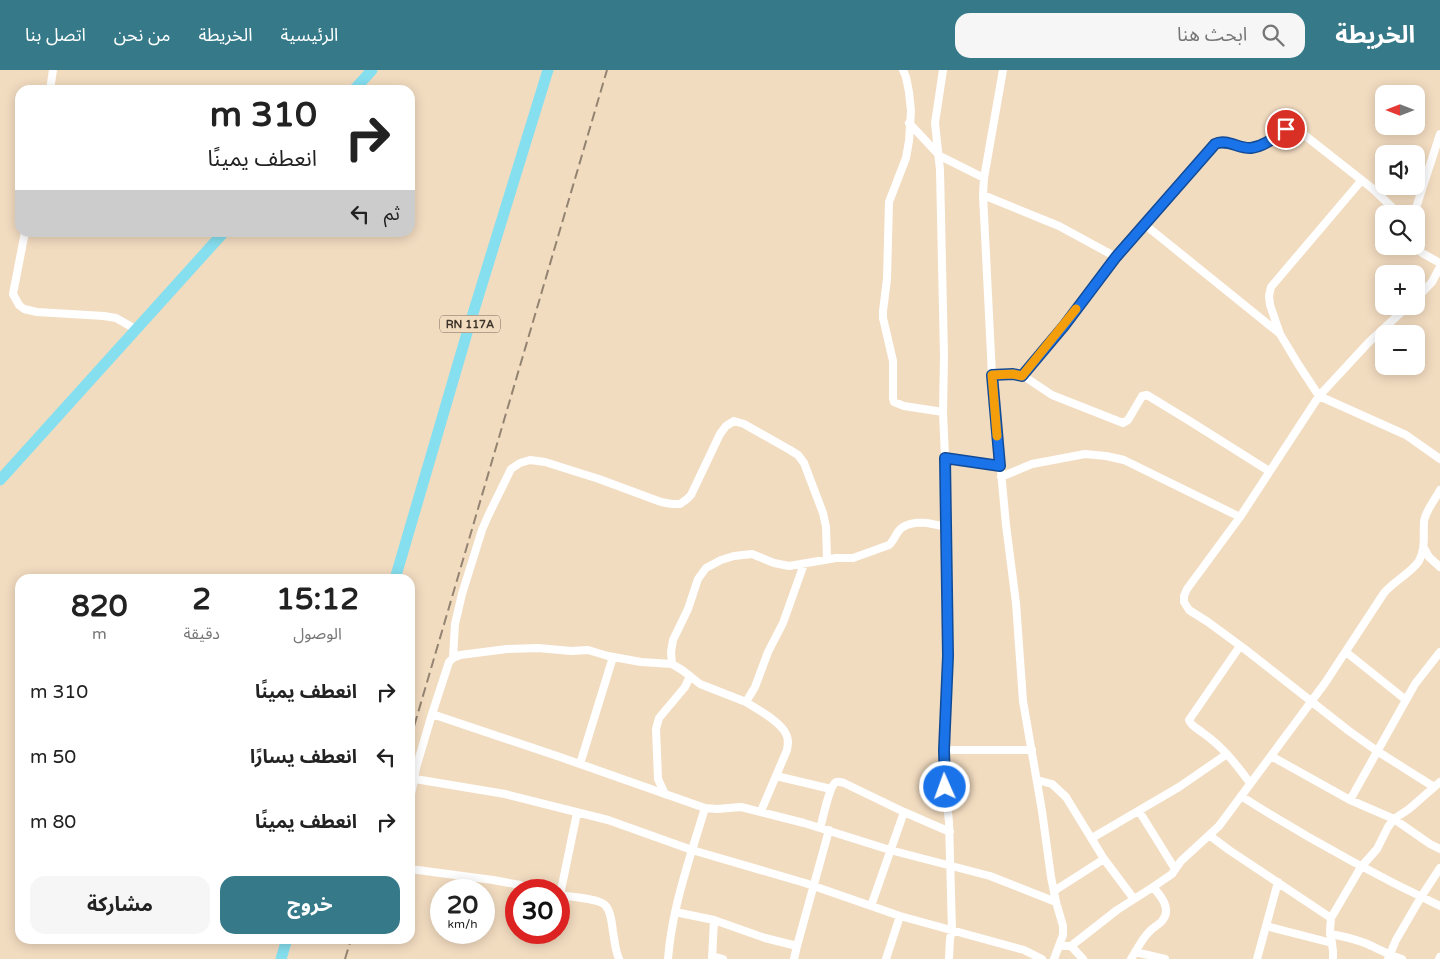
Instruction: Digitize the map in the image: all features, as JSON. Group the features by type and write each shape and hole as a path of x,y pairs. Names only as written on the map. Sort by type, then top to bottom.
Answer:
{"main road":[{"path":"358,85 372,70"},
{"name":"RN 117A","path":"396,574 467,333 548,70"},
{"path":"0,480 220,237"},
{"path":"281,959 286,944"}],"street":[{"path":"51,85 53,70"},
{"path":"904,70 911,111 909,142 906,158 889,202 887,279 883,318 893,361 894,402 904,406 942,412"},
{"path":"943,70 935,123 936,140 940,156 944,356 942,412 945,458 948,656 944,750 951,866 952,930 949,959"},
{"path":"1003,70 984,178 983,195 992,375 1000,466 1016,603 1023,701 1054,891 1063,926 1063,935 1054,959"},
{"path":"909,124 940,156 984,178"},
{"path":"1022,376 1064,326 1116,257 1218,142 1249,148 1264,144 1286,129 1298,130 1389,205"},
{"path":"1417,205 1440,134"},
{"path":"1361,180 1271,287 1270,305 1280,334 1319,396 1406,436 1440,459"},
{"path":"983,195 1059,226 1116,257"},
{"path":"1144,224 1280,334"},
{"path":"24,237 13,294 19,305 29,311 110,317 137,330"},
{"path":"1425,255 1440,265 1432,282 1425,289"},
{"path":"1333,959 1330,934 1331,918 1361,867 1376,849 1394,819 1437,785 1377,751 1208,622 1189,610 1185,606 1184,596 1240,517 1319,396 1369,342 1398,315"},
{"path":"992,375 1013,374 1022,376 1052,395 1119,422 1126,422 1140,398 1147,395 1269,471"},
{"path":"827,560 826,527 823,512 804,464 798,455 744,424 734,421 726,426 720,434 691,495 688,500 680,504 661,502 599,479 545,462 530,460 520,463 512,469 482,530 462,594 455,624 452,658 432,714 416,768 415,779 505,794 608,820 692,850 814,886 900,916 1024,950 1042,959"},
{"path":"1002,477 1032,464 1085,454 1106,456 1124,460 1240,517"},
{"path":"945,458 1000,466"},
{"path":"1060,946 1071,946 1117,910 1172,874 1181,861 1219,826 1312,701 1384,593 1419,560 1424,548 1424,522 1426,515 1440,490"},
{"path":"672,664 673,640 688,609 698,579 706,568 721,560 752,554 774,563 789,566 836,558 853,558 893,542 896,534 904,526 916,523 946,527"},
{"path":"1424,548 1429,557 1440,567"},
{"path":"746,702 783,623 804,564"},
{"path":"1240,646 1189,720 1191,725 1228,754 1250,783"},
{"path":"452,658 460,655 507,648 538,648 571,651 588,650 641,662 672,664 700,684 746,702 770,717 786,733 788,740 787,750 761,811"},
{"path":"1346,652 1406,700"},
{"path":"1350,800 1415,684 1440,652"},
{"path":"580,764 613,657"},
{"path":"665,794 658,779 656,729 660,718 685,687 690,676"},
{"path":"432,714 705,808 741,807 761,811 890,850 990,876 1056,902"},
{"path":"944,750 1032,750"},
{"path":"1092,838 1179,787 1228,754"},
{"path":"1271,756 1350,800 1394,819 1440,849"},
{"path":"776,776 831,789"},
{"path":"1037,780 1052,784 1066,797 1104,859 1134,899"},
{"path":"820,828 831,789 838,781 844,782 904,812 950,832"},
{"path":"1241,796 1361,867 1440,906"},
{"path":"668,959 670,936 678,895 705,808"},
{"path":"1139,811 1175,869"},
{"path":"871,906 904,812"},
{"path":"563,879 578,813"},
{"path":"794,959 829,830"},
{"path":"1209,835 1331,918"},
{"path":"1054,891 1104,859"},
{"path":"1389,957 1421,897 1440,868"},
{"path":"415,870 505,882"},
{"path":"1257,959 1278,882"},
{"path":"1153,887 1166,906 1164,920 1150,930 1133,956 1164,959"},
{"path":"570,897 594,900 605,905 612,922 615,948 620,959"},
{"path":"675,912 714,920 765,938 797,946"},
{"path":"886,959 900,916"},
{"path":"714,920 712,958 723,959"},
{"path":"1266,926 1332,943"},
{"path":"1330,934 1344,936 1366,944 1389,957 1402,959"},
{"path":"1071,946 1083,959"}],"railway":[{"path":"415,723 607,70"},
{"path":"345,959 350,944"}],"slow traffic":[{"path":"997,436 992,375 1013,374 1022,376 1076,309"}],"route":[{"path":"945,787 944,750 948,656 945,458 1000,466 992,375 1013,374 1022,376 1064,326 1116,257 1215,144 1223,142 1249,148 1259,146 1286,129"}]}
